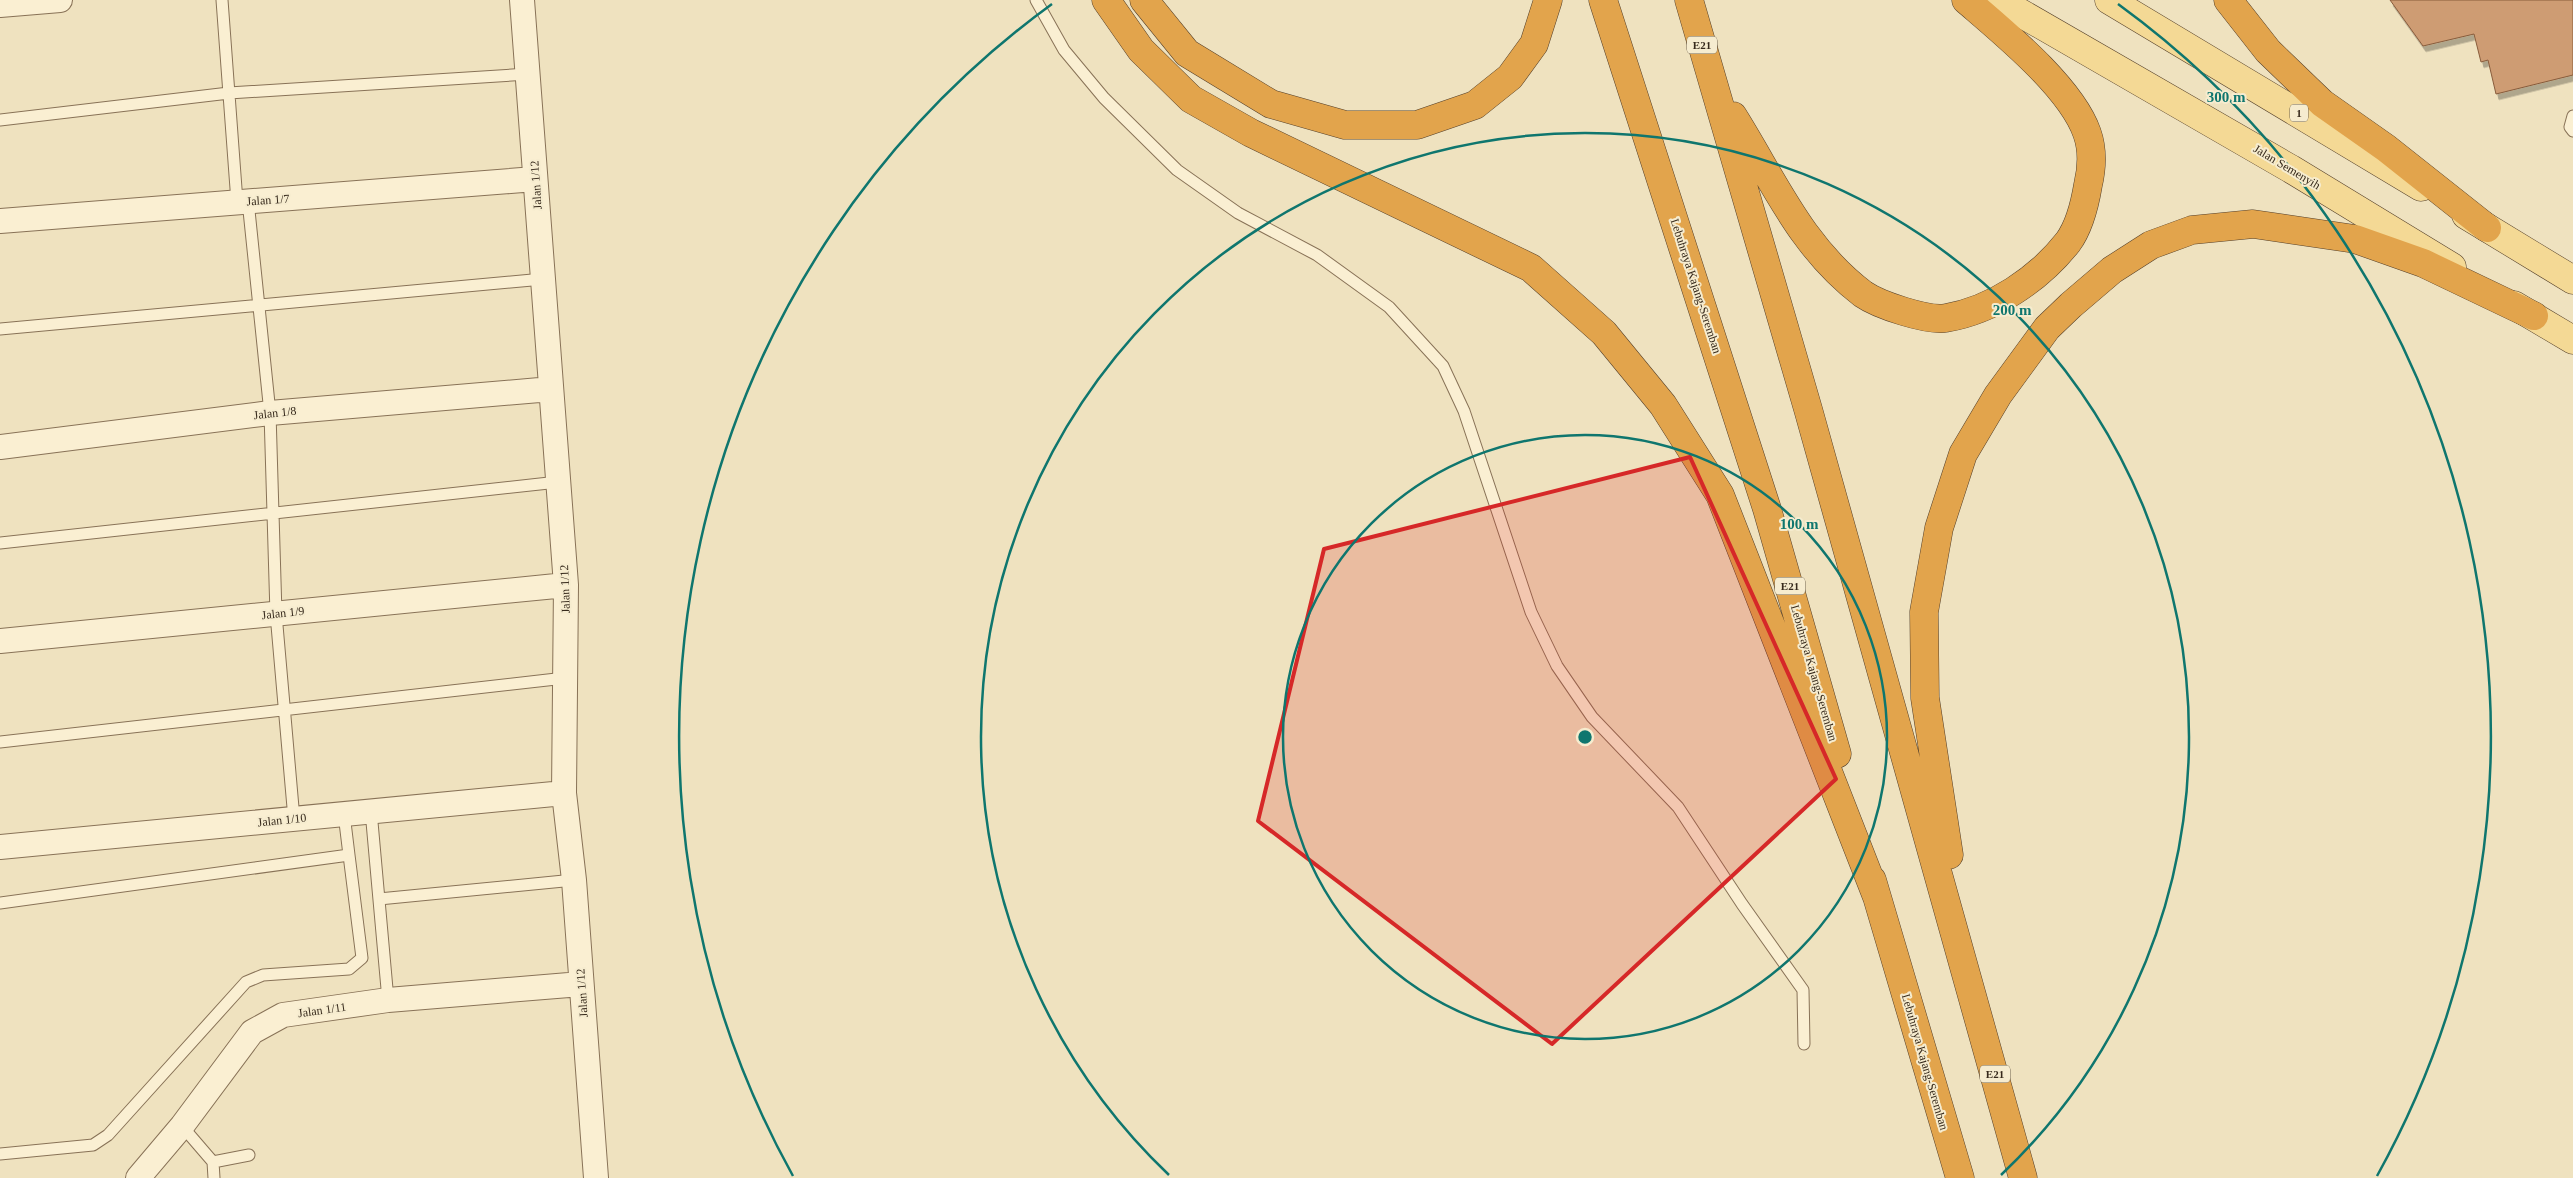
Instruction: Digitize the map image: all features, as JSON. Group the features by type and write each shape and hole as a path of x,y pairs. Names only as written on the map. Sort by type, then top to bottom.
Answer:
{"highway":[{"path":"1106,0 1141,50 1191,99 1251,133 1531,268 1604,333 1662,405 1720,495 1877,897"},
{"path":"1144,0 1187,53 1270,104 1345,124 1363,125 1417,125 1475,105 1510,77 1534,44 1548,0"},
{"name":"Lebuhraya Kajang-Seremban","path":"1603,0 1767,509 1877,897 1960,1178"},
{"name":"E21","path":"1689,0 1716,89 2023,1178"},
{"path":"1716,89 1796,222 1820,256 1865,295 1903,312 1944,318 1972,310 2009,294 2036,275 2069,240 2085,203 2092,165 2087,133 2066,98 2024,50 1966,0"},
{"path":"2228,0 2268,51 2322,103 2386,148 2487,228"},
{"path":"1966,971 1925,698 1924,612 1939,528 1963,454 1998,395 2047,328 2112,270 2151,244 2192,230 2253,224 2355,239 2423,263 2534,316"}],"main road":[{"name":"Jalan Semenyih","path":"1998,0 2291,169 2573,340"},
{"name":"1","path":"2109,0 2573,280"}],"street":[{"path":"0,5 60,0"},
{"name":"Jalan 1/12","path":"522,0 566,585 564,793 574,880 596,1178"},
{"name":"Jalan 1/7","path":"0,221 535,179"},
{"name":"Jalan 1/8","path":"0,447 270,413 551,389"},
{"name":"Jalan 1/9","path":"0,642 566,585"},
{"name":"Jalan 1/10","path":"0,847 564,793"},
{"name":"Jalan 1/11","path":"138,1178 182,1126 252,1032 283,1015 388,1000 581,984"}],"lane":[{"path":"222,0 229,93 243,202 260,305 270,413 271,512 276,614 294,819"},
{"path":"1036,0 1064,50 1104,98 1177,170 1238,213 1317,255 1389,307 1443,366 1464,411 1531,612 1557,666 1592,717 1678,807 1742,904 1803,990 1804,1044"},
{"path":"0,120 229,93 528,74"},
{"path":"2573,116 2570,127 2573,131"},
{"path":"0,329 543,280"},
{"path":"0,543 558,482"},
{"path":"0,742 565,678"},
{"path":"371,811 388,1000"},
{"path":"0,1154 93,1145 108,1135 246,982 263,975 349,969 362,958 344,814"},
{"path":"0,904 350,855"},
{"path":"379,899 574,880"},
{"path":"182,1126 213,1162 214,1178"},
{"path":"213,1162 249,1155"}],"highlighted area":[{"path":"1690,457 1836,779 1552,1044 1258,821 1324,549"}],"building":[{"path":"2390,0 2573,0 2573,75 2496,94 2488,60 2481,62 2474,34 2423,46"}]}
